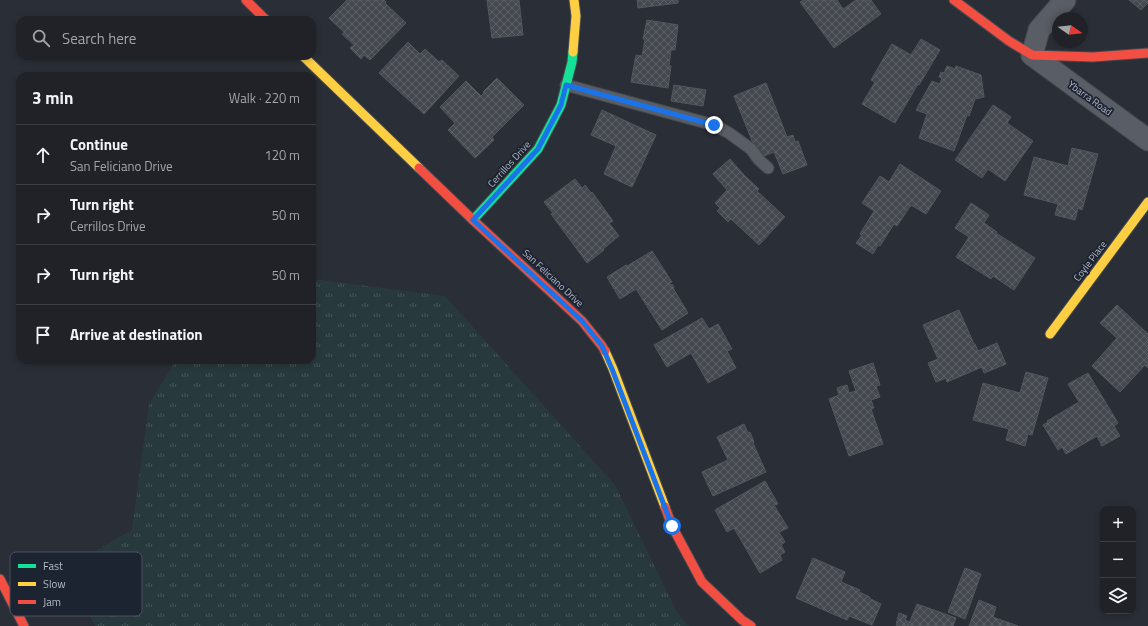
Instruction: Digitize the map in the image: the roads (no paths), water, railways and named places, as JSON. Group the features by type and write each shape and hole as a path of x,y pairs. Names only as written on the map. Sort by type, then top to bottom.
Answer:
{"street":[{"path":"246,0 262,16"},
{"name":"Cerrillos Drive","path":"473,220 538,149 561,105 572,62 576,16 574,0"},
{"path":"954,0 1009,41 1032,55 1093,57 1148,53"},
{"path":"1032,55 1039,30 1065,0"},
{"name":"Ybarra Road","path":"1032,55 1148,140"},
{"name":"San Feliciano Drive","path":"308,60 473,220 582,321 602,346 672,526 702,582 742,620 751,626"},
{"name":"Coyle Place","path":"1050,334 1148,202"},
{"path":"0,579 10,599"},
{"path":"19,616 24,626"}],"lane":[{"path":"566,85 714,125 729,133 751,149 759,160 768,168"}]}
